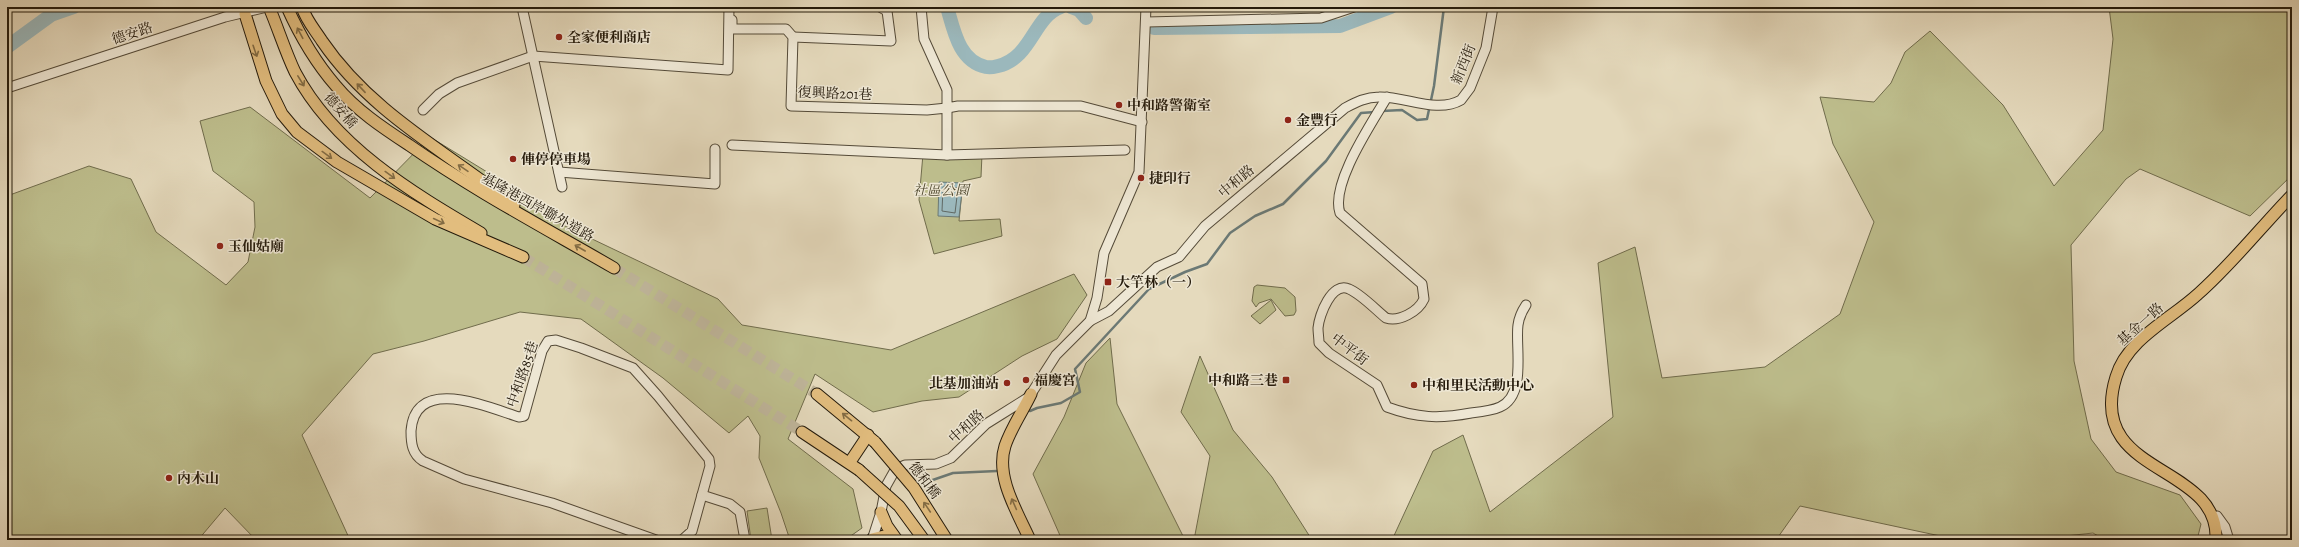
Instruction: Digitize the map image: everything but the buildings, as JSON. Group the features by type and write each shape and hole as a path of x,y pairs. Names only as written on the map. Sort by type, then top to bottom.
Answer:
{"main road":[{"name":"德安橋","path":"245,14 266,82 282,114 297,132 337,162 435,220 523,257 428,202 354,146 317,106 295,72 268,7"},
{"name":"德安橋","path":"287,7 314,58 337,87 360,109 449,173"},
{"path":"302,7 304,15 327,48 374,102 417,136 490,186 539,225"},
{"name":"基隆港西岸聯外道路","path":"449,173 614,268"},
{"name":"基金一路","path":"2224,540 2217,516 2176,478 2126,445 2112,419 2111,394 2116,376 2128,353 2199,294 2292,195"},
{"path":"817,394 871,439 850,462"},
{"path":"1030,540 1009,492 1003,461 1005,447 1031,394"},
{"path":"1016,406 1019,409 1018,420"},
{"path":"802,432 850,462 899,506 924,540"},
{"name":"德和橋","path":"871,439 914,488 947,540"},
{"name":"基金一路","path":"2203,503 2213,520 2216,540"},
{"path":"881,512 887,526 896,540"},
{"path":"872,540 884,536 896,540"}],"street":[{"name":"德安路","path":"7,88 225,17 245,14 268,7"},
{"path":"522,7 562,187"},
{"path":"423,110 439,94 457,83 533,56 728,70 729,7"},
{"path":"732,7 732,30 786,29 793,37 890,41 887,11 880,7"},
{"path":"920,7 924,39 947,90 947,155"},
{"name":"中和路","path":"1090,321 1097,298 1104,253 1139,172 1146,7"},
{"path":"1146,22 1321,18 1354,7"},
{"name":"新西街","path":"1416,101 1432,104 1453,104 1464,98 1486,48 1493,7"},
{"name":"復興路201巷","path":"793,37 791,106 927,110 958,106 1081,106 1142,122"},
{"name":"中和路","path":"872,540 881,512 886,486 896,470 905,465 936,464 951,458 986,424 1016,406 1031,394 1056,355 1090,321 1110,311 1157,267 1179,257 1205,226 1339,113 1360,100 1387,96 1416,101"},
{"name":"中平街","path":"1387,96 1352,157 1338,197 1337,205 1340,213 1422,284 1424,299 1413,312 1393,320 1386,318 1349,288 1340,288 1333,293 1323,308 1318,327 1319,343 1329,353 1377,386 1387,406 1405,414 1426,418 1465,414 1501,407 1512,396 1519,358 1518,322 1526,305"},
{"path":"1360,100 1368,102 1375,115"},
{"path":"732,145 947,155 1125,150"},
{"path":"559,172 715,184 715,149"},
{"path":"1097,298 1100,309 1110,311"},
{"name":"中和路85巷","path":"656,540 552,503 464,479 423,461 417,457 411,445 412,424 418,408 422,404 435,400 453,398 519,417 524,416 544,346 548,341 556,340 633,368 709,459 710,466 692,531 682,540"},
{"path":"702,495 730,504 740,512 745,540"},
{"path":"2217,516 2225,527 2229,540"}],"green space":[{"path":"2109,7 2292,7 2292,175 2250,216 2140,169 2126,179 2071,245 2074,361 2091,439 2116,472 2180,495 2201,524 2197,540 2105,540 2093,533 2029,540 1959,540 1800,506 1776,540 1392,540 1433,451 1463,435 1490,512 1613,417 1598,263 1635,247 1662,378 1765,367 1840,314 1874,222 1833,144 1820,97 1874,102 1891,83 1905,52 1930,31 2003,105 2054,186 2103,130 2113,39"},
{"path":"250,107 370,198 430,137 505,183 546,217 718,299 742,325 891,350 1074,274 1087,295 1057,339 1022,356 959,397 922,401 873,412 815,374 788,439 853,489 862,528 845,540 790,540 759,458 760,436 748,416 729,433 663,378 581,319 520,312 424,341 373,354 302,435 350,540 256,540 225,508 198,540 7,540 7,196 89,166 131,179 156,232 226,285 248,262 255,227 254,202 213,171 200,121"},
{"name":"社區公園","path":"923,154 982,154 981,177 963,181 959,221 1000,219 1002,236 934,254 919,200"},
{"path":"1257,285 1285,288 1295,297 1296,311 1294,315 1285,316 1271,299 1259,303 1256,307 1252,301 1254,287"},
{"path":"1271,300 1276,310 1260,324 1251,316"},
{"path":"1110,338 1117,404 1185,540 1062,540 1033,474 1064,417 1086,363"},
{"path":"1200,356 1233,430 1272,477 1312,540 1194,540 1210,456 1181,412"},
{"path":"767,508 772,540 751,540 747,511"}],"water":[{"path":"939,182 963,183 959,217 938,216"}],"waterway":[{"path":"7,47 51,15 74,7"},
{"path":"947,7 955,35 964,52 977,64 986,67 998,66 1009,62 1018,55 1044,19 1061,7"},
{"path":"1071,7 1079,10 1086,18"},
{"path":"1154,28 1340,26 1391,7"},
{"path":"1382,111 1402,110 1417,120 1427,119 1434,86 1444,7"},
{"path":"1030,411 1061,403 1080,392 1075,369 1149,289 1185,272 1207,264 1230,233 1255,216 1283,204 1326,161 1361,113 1375,112"},
{"path":"924,483 953,473 997,471"}],"tunnel":[{"path":"523,257 802,432"},
{"path":"614,268 817,394"}],"place":[{"name":"全家便利商店","path":"559,37"},
{"name":"中和路警衛室","path":"1119,105"},
{"name":"金豐行","path":"1288,120"},
{"name":"俥停停車場","path":"513,159"},
{"name":"捷印行","path":"1141,178"},
{"name":"玉仙姑廟","path":"220,246"},
{"name":"大竿林（一）","path":"1108,282"},
{"name":"福慶宮","path":"1026,380"},
{"name":"中和路三巷","path":"1286,380"},
{"name":"北基加油站","path":"1007,383"},
{"name":"中和里民活動中心","path":"1414,385"},
{"name":"內木山","path":"169,478"}]}
